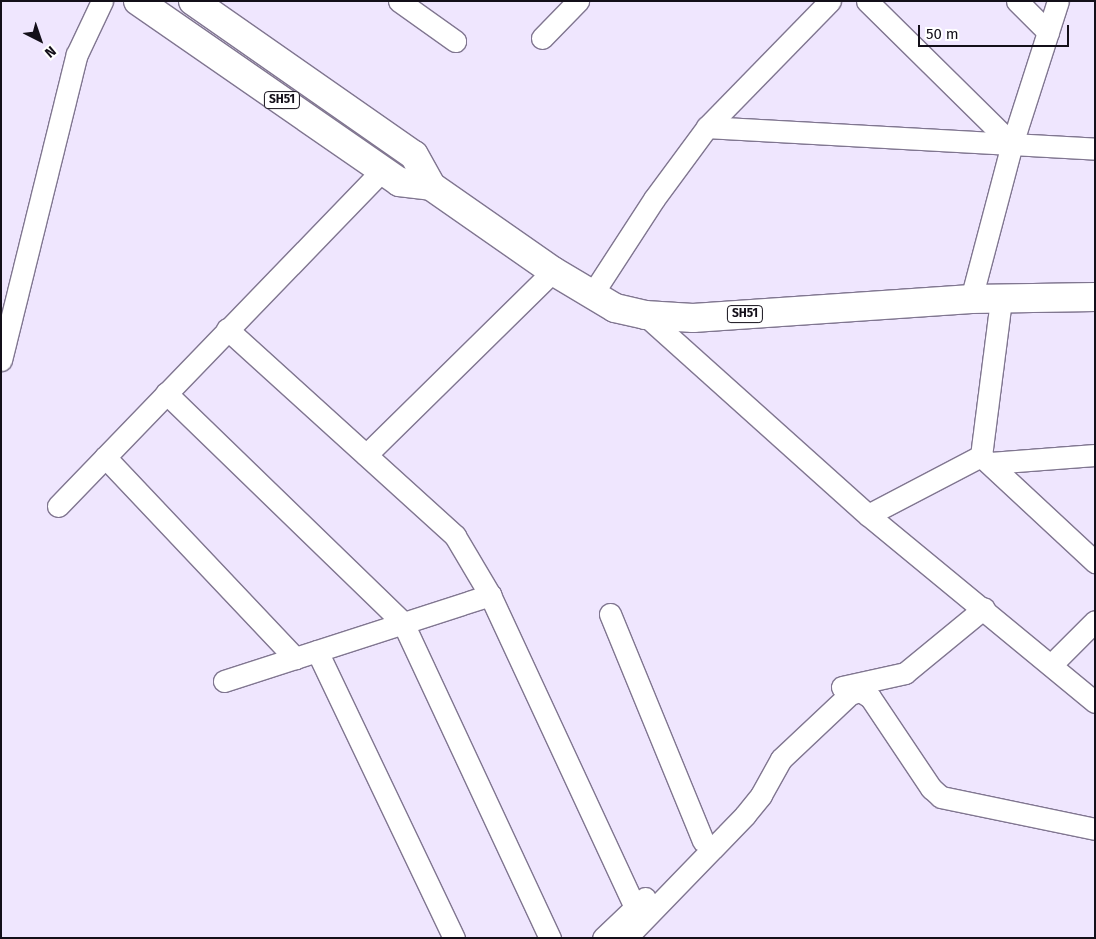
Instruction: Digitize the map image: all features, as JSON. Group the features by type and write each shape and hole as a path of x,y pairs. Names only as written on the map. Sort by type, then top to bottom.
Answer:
{"main road":[{"name":"SH51","path":"138,1 399,182 432,186"},
{"name":"SH51","path":"192,1 414,155 432,186 553,271 591,296 615,308 645,315 693,318 971,298 1001,300 1095,297"}],"street":[{"path":"1,360 78,54 102,1"},
{"path":"399,1 455,42"},
{"path":"542,38 578,1"},
{"path":"591,296 654,199 707,127 830,1"},
{"path":"866,1 1012,144"},
{"path":"1017,1 1048,32"},
{"path":"971,298 1012,144 1058,1"},
{"path":"707,127 1095,149"},
{"path":"58,506 382,169"},
{"path":"366,455 553,271"},
{"path":"985,460 1001,300"},
{"path":"645,315 868,515 984,608 1095,702"},
{"path":"227,329 449,529 490,594 634,908"},
{"path":"166,393 403,623 550,938"},
{"path":"868,515 985,460 1095,455"},
{"path":"105,457 295,658"},
{"path":"985,460 1095,562"},
{"path":"224,681 490,594"},
{"path":"603,938 703,841 748,793 792,733 844,685 905,673 984,608"},
{"path":"610,614 703,841"},
{"path":"1051,665 1095,621"},
{"path":"317,651 454,938"},
{"path":"626,938 745,815 761,795 781,759 850,694 860,690 870,697 931,788 940,797 1095,829"}]}
